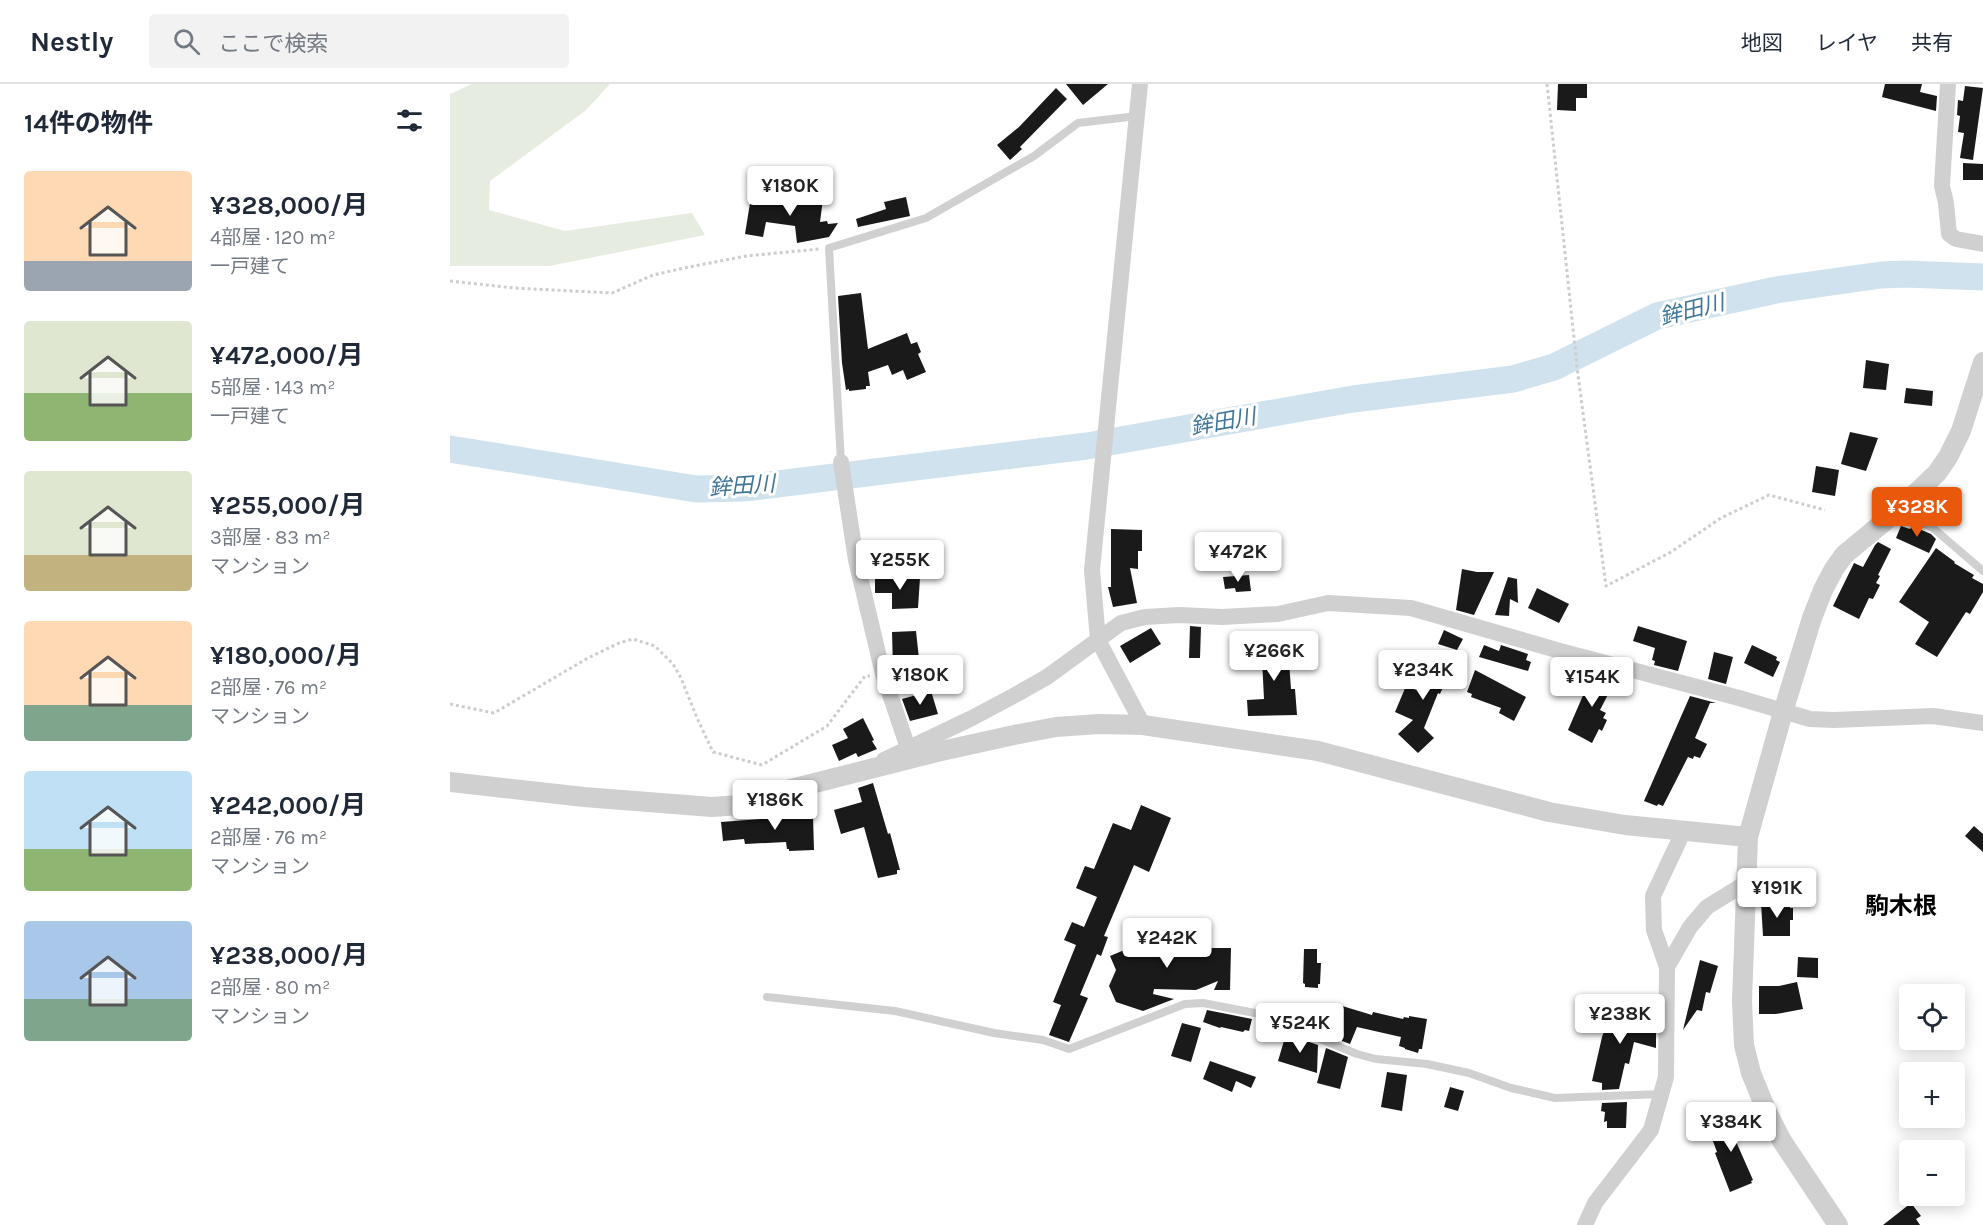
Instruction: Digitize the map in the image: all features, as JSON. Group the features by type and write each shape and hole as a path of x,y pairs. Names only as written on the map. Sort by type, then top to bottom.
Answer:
{"street":[{"path":"1140,84 1092,570 1098,640 1143,725"},
{"path":"1948,84 1942,186 1949,234 1956,239 1983,244"},
{"path":"1838,1225 1782,1141 1751,1073 1744,1045 1742,1001 1748,837 1822,590 1834,568 1856,543 1897,511 1937,473 1948,458 1961,430 1983,362"},
{"path":"841,462 856,560 883,674 908,748"},
{"path":"862,771 972,718 1047,677 1121,623 1145,617 1179,615 1222,617 1278,614 1328,603 1411,608 1810,719 1933,717 1983,723"},
{"path":"450,782 584,797 712,807 740,805 788,790 937,752 1046,729 1099,724 1143,725 1318,751 1568,816 1625,825 1748,837"},
{"path":"1586,1225 1595,1203 1651,1130 1662,1094 1666,1077 1667,967 1654,930 1653,896 1684,830"},
{"path":"1667,967 1690,927 1707,907 1746,883"}],"lane":[{"path":"841,462 829,248 926,218 1034,156 1078,123 1137,116"},
{"path":"1897,511 1933,528 1983,571"},
{"path":"767,997 895,1011 994,1033 1043,1040 1069,1049 1185,1004 1203,1003 1260,1014 1357,1054 1376,1059 1427,1064 1469,1073 1511,1088 1555,1098 1662,1094"}],"path":[{"path":"1547,84 1578,375 1606,586 1671,552 1721,518 1769,495 1825,510"},
{"path":"450,281 513,288 612,293 653,275 689,267 746,256 829,248"},
{"path":"450,704 494,713 588,658 633,639 654,646 673,664 713,752 762,765 827,726 865,676 883,674"}],"shaded area":[{"path":"472,84 610,84 586,110 490,181 489,210 565,231 692,213 705,235 549,266 450,266 450,94"}],"building":[{"path":"1066,84 1108,84 1083,105"},
{"path":"1558,84 1587,84 1587,98 1576,98 1576,111 1557,110"},
{"path":"1885,84 1922,84 1920,92 1937,96 1936,111 1882,97"},
{"path":"1965,86 1983,88 1973,160 1960,158 1964,133 1958,132 1960,116 1957,115 1958,100 1963,101"},
{"path":"1056,88 1067,99 1010,160 997,145 1019,127"},
{"path":"1963,163 1983,164 1983,180 1963,180"},
{"path":"793,195 823,199 820,222 838,223 829,237 797,243 795,226 766,222 763,237 745,234 750,203 766,205 767,196 792,200"},
{"path":"906,197 910,216 858,227 856,219 886,209 884,202"},
{"path":"861,293 868,349 907,333 911,344 917,342 921,352 918,354 926,372 907,380 903,370 892,375 888,365 868,372 870,386 866,386 866,389 846,390 838,296"},
{"path":"1866,360 1889,364 1886,390 1863,388"},
{"path":"1906,388 1933,391 1932,406 1904,403"},
{"path":"1850,432 1878,438 1866,471 1841,464"},
{"path":"1816,466 1839,470 1835,496 1812,492"},
{"path":"1901,526 1910,529 1912,526 1931,534 1936,539 1929,553 1896,538"},
{"path":"1111,529 1142,530 1142,551 1138,551 1138,569 1130,568 1137,603 1113,607 1108,587 1111,587"},
{"path":"1878,542 1891,549 1878,575 1880,576 1876,583 1880,585 1873,599 1869,598 1859,619 1833,606 1854,563 1863,567"},
{"path":"1936,548 1954,563 1974,575 1972,578 1983,584 1983,592 1970,614 1966,612 1937,657 1915,644 1929,622 1899,602"},
{"path":"1462,569 1494,572 1474,615 1456,610"},
{"path":"1249,575 1251,591 1236,592 1235,588 1225,589 1223,577"},
{"path":"1508,577 1517,579 1518,603 1510,599 1509,616 1495,615"},
{"path":"875,578 920,578 918,608 892,609 892,593 875,593"},
{"path":"1537,588 1569,604 1559,623 1528,608"},
{"path":"1190,626 1201,627 1200,658 1189,658"},
{"path":"1638,626 1687,641 1678,671 1654,665 1655,661 1652,660 1655,648 1633,641"},
{"path":"1151,628 1161,644 1130,663 1120,646"},
{"path":"1444,630 1463,639 1457,650 1438,644"},
{"path":"916,631 920,668 893,669 892,632"},
{"path":"1288,642 1292,661 1289,661 1291,689 1295,689 1297,715 1248,716 1247,700 1264,699 1262,659 1253,660 1253,647 1263,646 1262,643"},
{"path":"1484,645 1499,651 1501,645 1528,654 1526,660 1531,662 1528,671 1479,657"},
{"path":"1752,645 1777,657 1776,660 1780,662 1773,677 1744,663"},
{"path":"1434,650 1453,659 1450,665 1452,666 1424,728 1434,738 1418,753 1398,734 1413,720 1395,712 1406,686 1416,690"},
{"path":"1714,652 1733,657 1726,684 1708,679"},
{"path":"1475,670 1526,697 1514,721 1499,713 1501,708 1471,697 1472,694 1467,692"},
{"path":"1600,672 1616,679 1600,710 1606,713 1603,718 1607,720 1602,731 1599,729 1592,743 1568,730 1591,677 1596,680"},
{"path":"931,691 938,714 910,721 902,699"},
{"path":"1690,696 1716,703 1710,703 1695,738 1707,744 1700,758 1688,757 1663,806 1658,804 1657,806 1644,801"},
{"path":"863,718 877,749 858,757 856,753 839,761 832,745 848,738 843,729"},
{"path":"873,783 900,870 897,870 897,874 878,878 864,827 841,834 834,810 862,802 858,788"},
{"path":"1141,805 1171,818 1149,872 1134,865 1104,936 1108,937 1101,956 1097,954 1080,995 1088,998 1069,1042 1049,1035 1061,1005 1053,1002 1076,945 1064,940 1072,922 1084,927 1097,897 1076,888 1085,866 1094,869 1113,823 1131,830"},
{"path":"811,809 814,850 789,851 786,842 745,844 744,839 723,841 721,822 785,817 786,811"},
{"path":"1974,826 1983,834 1983,852 1965,836"},
{"path":"1790,902 1790,908 1793,908 1793,920 1790,920 1790,936 1763,936 1761,903"},
{"path":"1168,928 1182,934 1192,930 1195,938 1198,937 1202,948 1231,948 1230,990 1214,990 1218,981 1196,990 1154,989 1153,994 1174,999 1143,1011 1116,1002 1109,986 1116,970 1110,956"},
{"path":"1304,949 1317,949 1317,963 1321,963 1318,988 1305,987 1303,983"},
{"path":"1798,957 1818,958 1818,978 1797,977"},
{"path":"1700,960 1718,966 1710,993 1706,992 1702,1011 1697,1010 1683,1030"},
{"path":"1797,982 1803,1009 1776,1014 1759,1014 1759,986 1779,986"},
{"path":"1615,1000 1636,1007 1634,1021 1656,1027 1656,1048 1634,1042 1629,1064 1625,1063 1619,1089 1602,1090 1602,1083 1592,1081 1602,1037"},
{"path":"1339,1005 1372,1015 1373,1012 1403,1019 1409,1016 1427,1019 1422,1049 1419,1049 1418,1053 1405,1049 1399,1046 1401,1037 1357,1027 1350,1044 1329,1036"},
{"path":"1207,1010 1252,1019 1249,1031 1220,1028 1203,1022"},
{"path":"1182,1023 1201,1028 1191,1062 1171,1056"},
{"path":"1286,1034 1318,1045 1317,1073 1278,1061"},
{"path":"1326,1048 1348,1057 1340,1089 1317,1083"},
{"path":"1210,1061 1256,1077 1251,1088 1236,1081 1232,1092 1203,1079"},
{"path":"1387,1072 1407,1075 1402,1111 1381,1107"},
{"path":"1450,1087 1464,1091 1458,1111 1444,1107"},
{"path":"1627,1102 1626,1128 1607,1128 1607,1121 1604,1122 1605,1112 1601,1111 1602,1103"},
{"path":"1742,1115 1748,1132 1734,1137 1753,1180 1752,1183 1730,1192 1708,1128"},
{"path":"1907,1206 1913,1206 1921,1216 1916,1219 1920,1225 1883,1225"}],"waterway":[{"name":"鉾田川","path":"450,449 696,489 744,488 1087,446 1353,399 1513,379 1554,367 1657,316 1776,290 1881,275 1983,277"}],"district":[{"name":"駒木根","path":"1901,906"}]}
